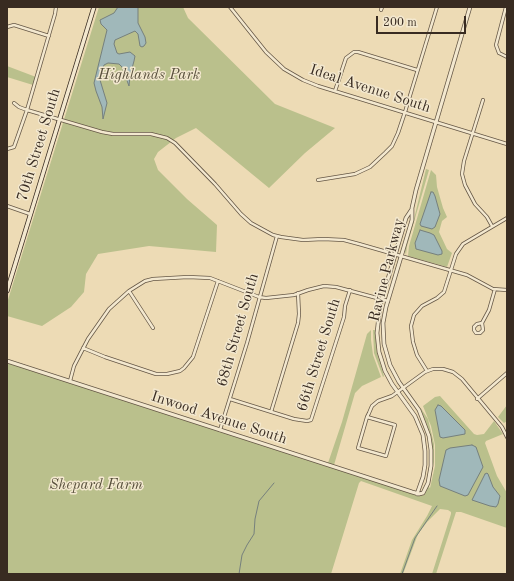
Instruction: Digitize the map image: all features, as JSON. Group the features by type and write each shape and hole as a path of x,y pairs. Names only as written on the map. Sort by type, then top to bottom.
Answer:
{"main road":[{"name":"70th Street South","path":"7,291 94,7"}],"street":[{"path":"7,149 14,147 27,110 56,7"},
{"name":"Ideal Avenue South","path":"230,7 266,52 284,68 311,83 507,144"},
{"path":"318,180 355,174 370,167 392,146 398,134 437,7"},
{"name":"Ravine Parkway","path":"417,494 424,468 424,440 415,416 384,369 377,343 377,320 406,218 412,208 470,7"},
{"path":"506,7 496,46 499,53 507,57"},
{"path":"7,27 14,25 49,36"},
{"path":"335,91 346,58 354,52 417,70"},
{"path":"484,100 463,164 462,178 475,204 486,216 492,226"},
{"path":"14,103 27,110 113,134 151,134 167,138 175,143 251,223 277,236 303,240 344,240 451,270 469,276 484,285 495,289 507,290"},
{"path":"7,206 30,214"},
{"name":"Ravine Parkway","path":"412,208 412,220 388,301 384,323 384,346 391,368 421,413 430,440 431,466 428,483 423,492 417,494"},
{"path":"427,371 416,352 413,342 411,331 412,319 422,306 436,299 444,292 456,254 461,246 469,239 507,218"},
{"name":"68th Street South","path":"220,430 247,343 277,236"},
{"path":"70,381 74,366 83,348 109,309 128,291 145,281 153,279 203,276 259,297 272,298 324,286 336,286 388,301"},
{"path":"83,348 156,374 179,372 193,357 218,281"},
{"path":"482,323 490,307 495,289"},
{"name":"66th Street South","path":"271,412 294,419 306,421 311,420 344,317 345,306 350,290"},
{"path":"128,291 153,328"},
{"path":"230,399 271,412 298,322 298,293"},
{"name":"Inwood Avenue South","path":"7,361 417,494"},
{"path":"367,417 395,425 386,456 358,448 367,417 370,408 375,402 390,397 427,371 439,369 454,373 462,379 477,399 502,427 507,437"},
{"path":"477,399 507,373"}],"green space":[{"name":"Highlands Park","path":"99,7 183,7 188,18 275,104 335,128 305,153 269,188 196,128 176,138 158,152 154,159 158,170 187,199 217,225 216,252 149,246 98,254 86,274 84,292 71,307 42,326 7,316 7,303"},
{"path":"7,66 36,77 33,85 7,77"},
{"path":"426,169 429,170 407,246 406,255 405,251"},
{"path":"431,170 436,175 437,187 447,217 442,221 439,232 447,249 452,253 447,267 408,256 409,246"},
{"path":"371,330 373,355 381,377 362,386 355,393 334,465 328,463 342,422 367,334"},
{"path":"373,330 375,330 377,353 384,376 383,377 374,353"},
{"name":"Shepard Farm","path":"7,362 419,496 424,495 427,488 433,456 431,435 420,407 428,419 434,444 434,462 430,488 435,466 435,445 431,426 423,406 435,397 440,396 474,434 484,434 494,421 503,434 486,441 485,443 497,476 507,493 507,528 461,512 456,512 436,574 432,574 451,514 448,510 440,509 418,534 403,574 400,574 412,540 432,506 361,481 359,483 331,574 7,574"},
{"path":"507,405 507,421 504,423 498,417"}],"water":[{"path":"118,7 138,7 138,23 145,37 146,43 142,47 140,46 138,34 135,31 115,40 114,44 117,53 130,52 135,56 129,86 122,67 119,64 108,63 104,65 100,76 107,103 103,119 102,107 94,83 107,30 101,24 100,20 114,13"},
{"path":"431,192 433,192 435,196 440,214 435,227 432,229 421,226 420,224"},
{"path":"420,230 434,235 442,254 438,255 416,249 415,243"},
{"path":"438,405 441,406 465,430 465,434 443,438 440,437 435,410"},
{"path":"472,445 476,447 483,467 468,495 465,496 440,486 439,480 446,450 450,448"},
{"path":"485,474 488,474 493,487 500,496 496,507 472,500"}],"waterway":[{"path":"239,574 242,555 254,534 255,519 259,501 274,483"},
{"path":"402,574 415,538 437,506"}]}
